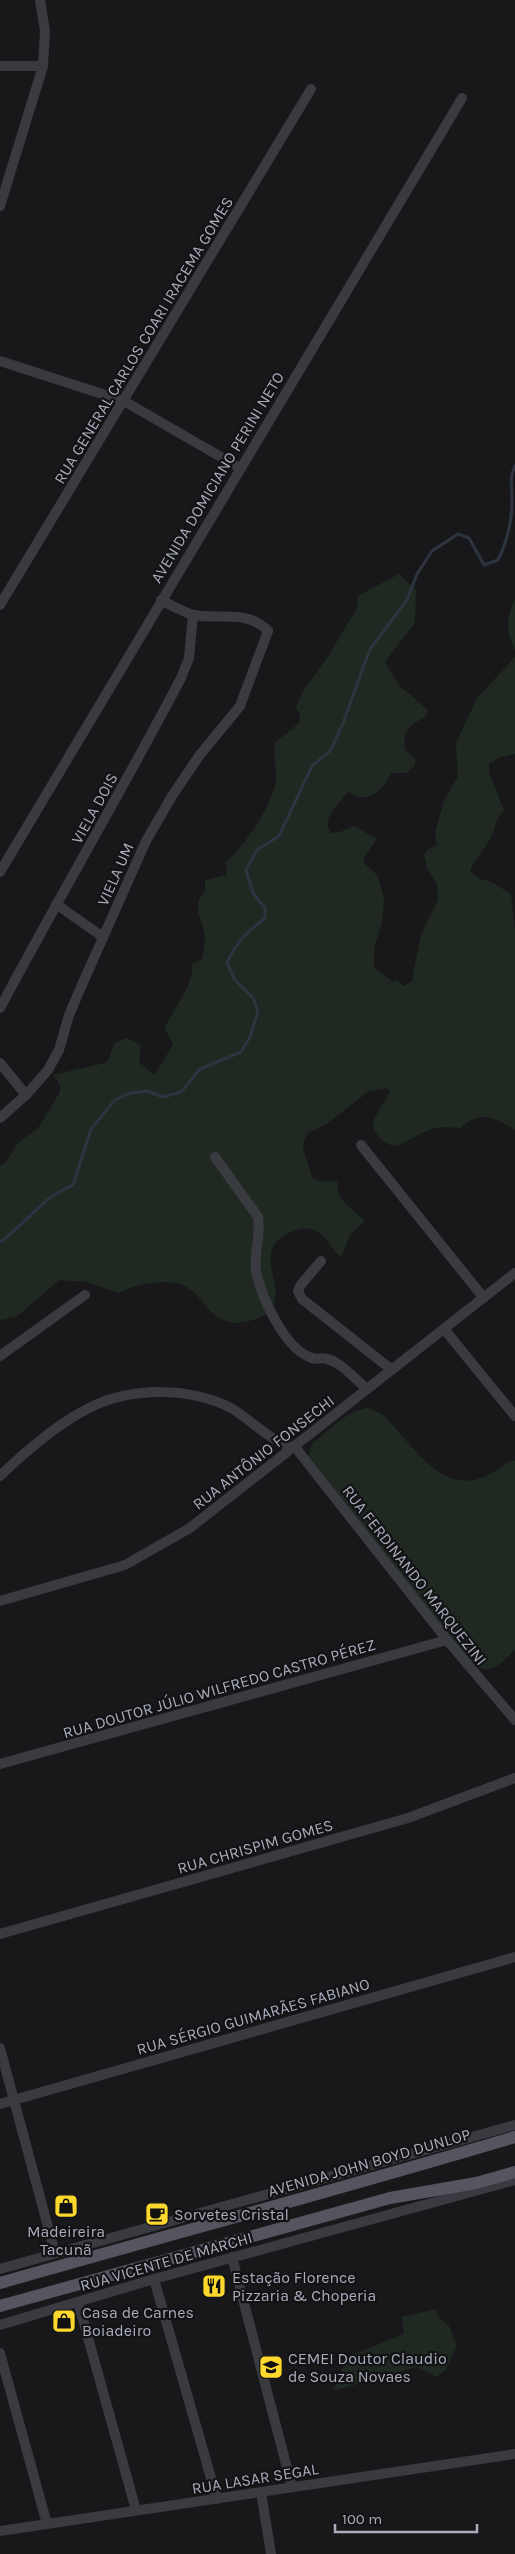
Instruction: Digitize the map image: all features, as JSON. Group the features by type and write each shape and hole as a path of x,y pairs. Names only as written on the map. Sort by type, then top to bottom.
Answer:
{"main road":[{"name":"AVENIDA JOHN BOYD DUNLOP","path":"0,2283 252,2211 392,2174 515,2137"},
{"path":"0,2306 390,2198 476,2183 515,2172"}],"street":[{"path":"0,206 43,66 45,31 40,0"},
{"path":"0,66 43,66"},
{"name":"RUA GENERAL CARLOS COARI IRACEMA GOMES","path":"0,606 311,89"},
{"name":"AVENIDA DOMICIANO PERINI NETO","path":"0,872 462,98"},
{"path":"0,361 124,401 240,468"},
{"path":"161,600 193,614"},
{"name":"VIELA UM","path":"0,1118 26,1095 48,1070 58,1050 69,1015 146,841 172,796 199,756 240,706 264,644 268,631 259,621 240,616 193,614"},
{"name":"VIELA DOIS","path":"0,1008 56,904 105,821 182,678 189,658 193,614"},
{"path":"56,904 103,937"},
{"path":"0,1063 26,1095"},
{"path":"361,1145 483,1297"},
{"path":"215,1157 258,1217 260,1227 255,1258 257,1273 264,1301 272,1318 297,1348 312,1358 328,1359 367,1389"},
{"path":"321,1261 300,1286 298,1291 302,1299 392,1370"},
{"name":"RUA ANTÔNIO FONSECHI","path":"0,1602 125,1565 190,1528 515,1273"},
{"path":"0,1356 85,1295"},
{"path":"444,1329 515,1416"},
{"path":"0,1476 64,1424 91,1407 122,1397 162,1392 184,1394 218,1402 258,1425 285,1446 295,1447"},
{"name":"RUA FERDINANDO MARQUEZINI","path":"295,1447 446,1640 515,1720"},
{"name":"RUA DOUTOR JÚLIO WILFREDO CASTRO PÉREZ","path":"0,1764 446,1640"},
{"name":"RUA CHRISPIM GOMES","path":"0,1934 408,1818 515,1778"},
{"name":"RUA SÉRGIO GUIMARÃES FABIANO","path":"0,2104 515,1957"},
{"path":"0,2048 55,2253"},
{"name":"AVENIDA JOHN BOYD DUNLOP","path":"0,2269 515,2124"},
{"name":"RUA VICENTE DE MARCHI","path":"0,2325 232,2257 515,2180"},
{"path":"232,2257 292,2487"},
{"path":"154,2279 217,2499"},
{"path":"78,2302 136,2510"},
{"path":"0,2353 47,2524"},
{"name":"RUA LASAR SEGAL","path":"0,2531 515,2454"},
{"path":"261,2492 271,2554"}],"shaded area":[{"path":"399,574 416,590 415,623 385,662 400,686 428,710 426,716 406,732 405,750 415,758 415,765 406,773 391,773 386,783 374,794 358,797 348,792 329,817 328,828 331,833 340,832 354,826 377,839 366,854 363,862 378,876 384,899 382,922 374,948 374,968 393,982 397,981 404,986 412,981 421,934 438,900 437,884 427,868 424,855 427,850 437,845 435,834 444,800 458,777 456,743 477,698 515,657 515,754 501,757 489,764 489,773 504,810 498,817 489,841 470,871 479,879 490,881 511,894 515,930 515,1130 494,1119 481,1117 475,1118 461,1128 436,1128 402,1144 395,1146 388,1144 373,1129 375,1117 390,1092 387,1088 369,1091 325,1125 308,1133 304,1140 303,1149 312,1177 319,1181 338,1182 339,1194 342,1199 365,1221 350,1235 341,1257 323,1236 311,1229 295,1230 277,1242 271,1252 275,1298 271,1308 261,1317 245,1322 227,1322 210,1311 191,1290 183,1285 174,1283 154,1282 118,1293 87,1282 59,1280 16,1317 0,1320 0,1165 6,1162 18,1143 39,1127 60,1092 60,1084 53,1075 105,1063 109,1059 114,1043 127,1038 141,1045 139,1062 154,1075 173,1045 165,1028 187,988 192,972 192,964 202,959 205,939 198,903 205,891 205,880 227,875 226,864 223,864 248,837 263,815 276,781 274,749 276,742 300,722 300,716 296,707 302,693 327,658 357,608 358,596"},
{"path":"515,599 515,650 508,624"},
{"path":"368,1408 383,1416 415,1451 439,1472 452,1478 466,1481 481,1478 512,1460 515,1461 515,1650 495,1667 484,1669 471,1664 309,1456 311,1445 331,1428 352,1413"},
{"path":"436,2309 438,2317 449,2326 457,2346 446,2370 436,2377 417,2367 333,2391 342,2369 352,2355 404,2334 402,2317"}],"waterway":[{"path":"0,1242 51,1197 73,1185 91,1129 115,1100 130,1093 147,1091 163,1097 181,1092 200,1069 241,1052 250,1037 258,1011 253,998 235,980 227,963 243,938 265,918 265,908 253,893 246,870 257,850 279,836 312,766 331,750 370,649 407,600 417,574 432,551 458,534 469,538 484,565 498,560 510,523 512,508 511,479 515,466"}],"place":[{"name":"Madeireira Tacunã","path":"66,2206"},
{"name":"Sorvetes Cristal","path":"157,2214"},
{"name":"Estação Florence Pizzaria & Choperia","path":"214,2286"},
{"name":"Casa de Carnes Boiadeiro","path":"64,2321"},
{"name":"CEMEI Doutor Claudio de Souza Novaes","path":"271,2367"}]}
